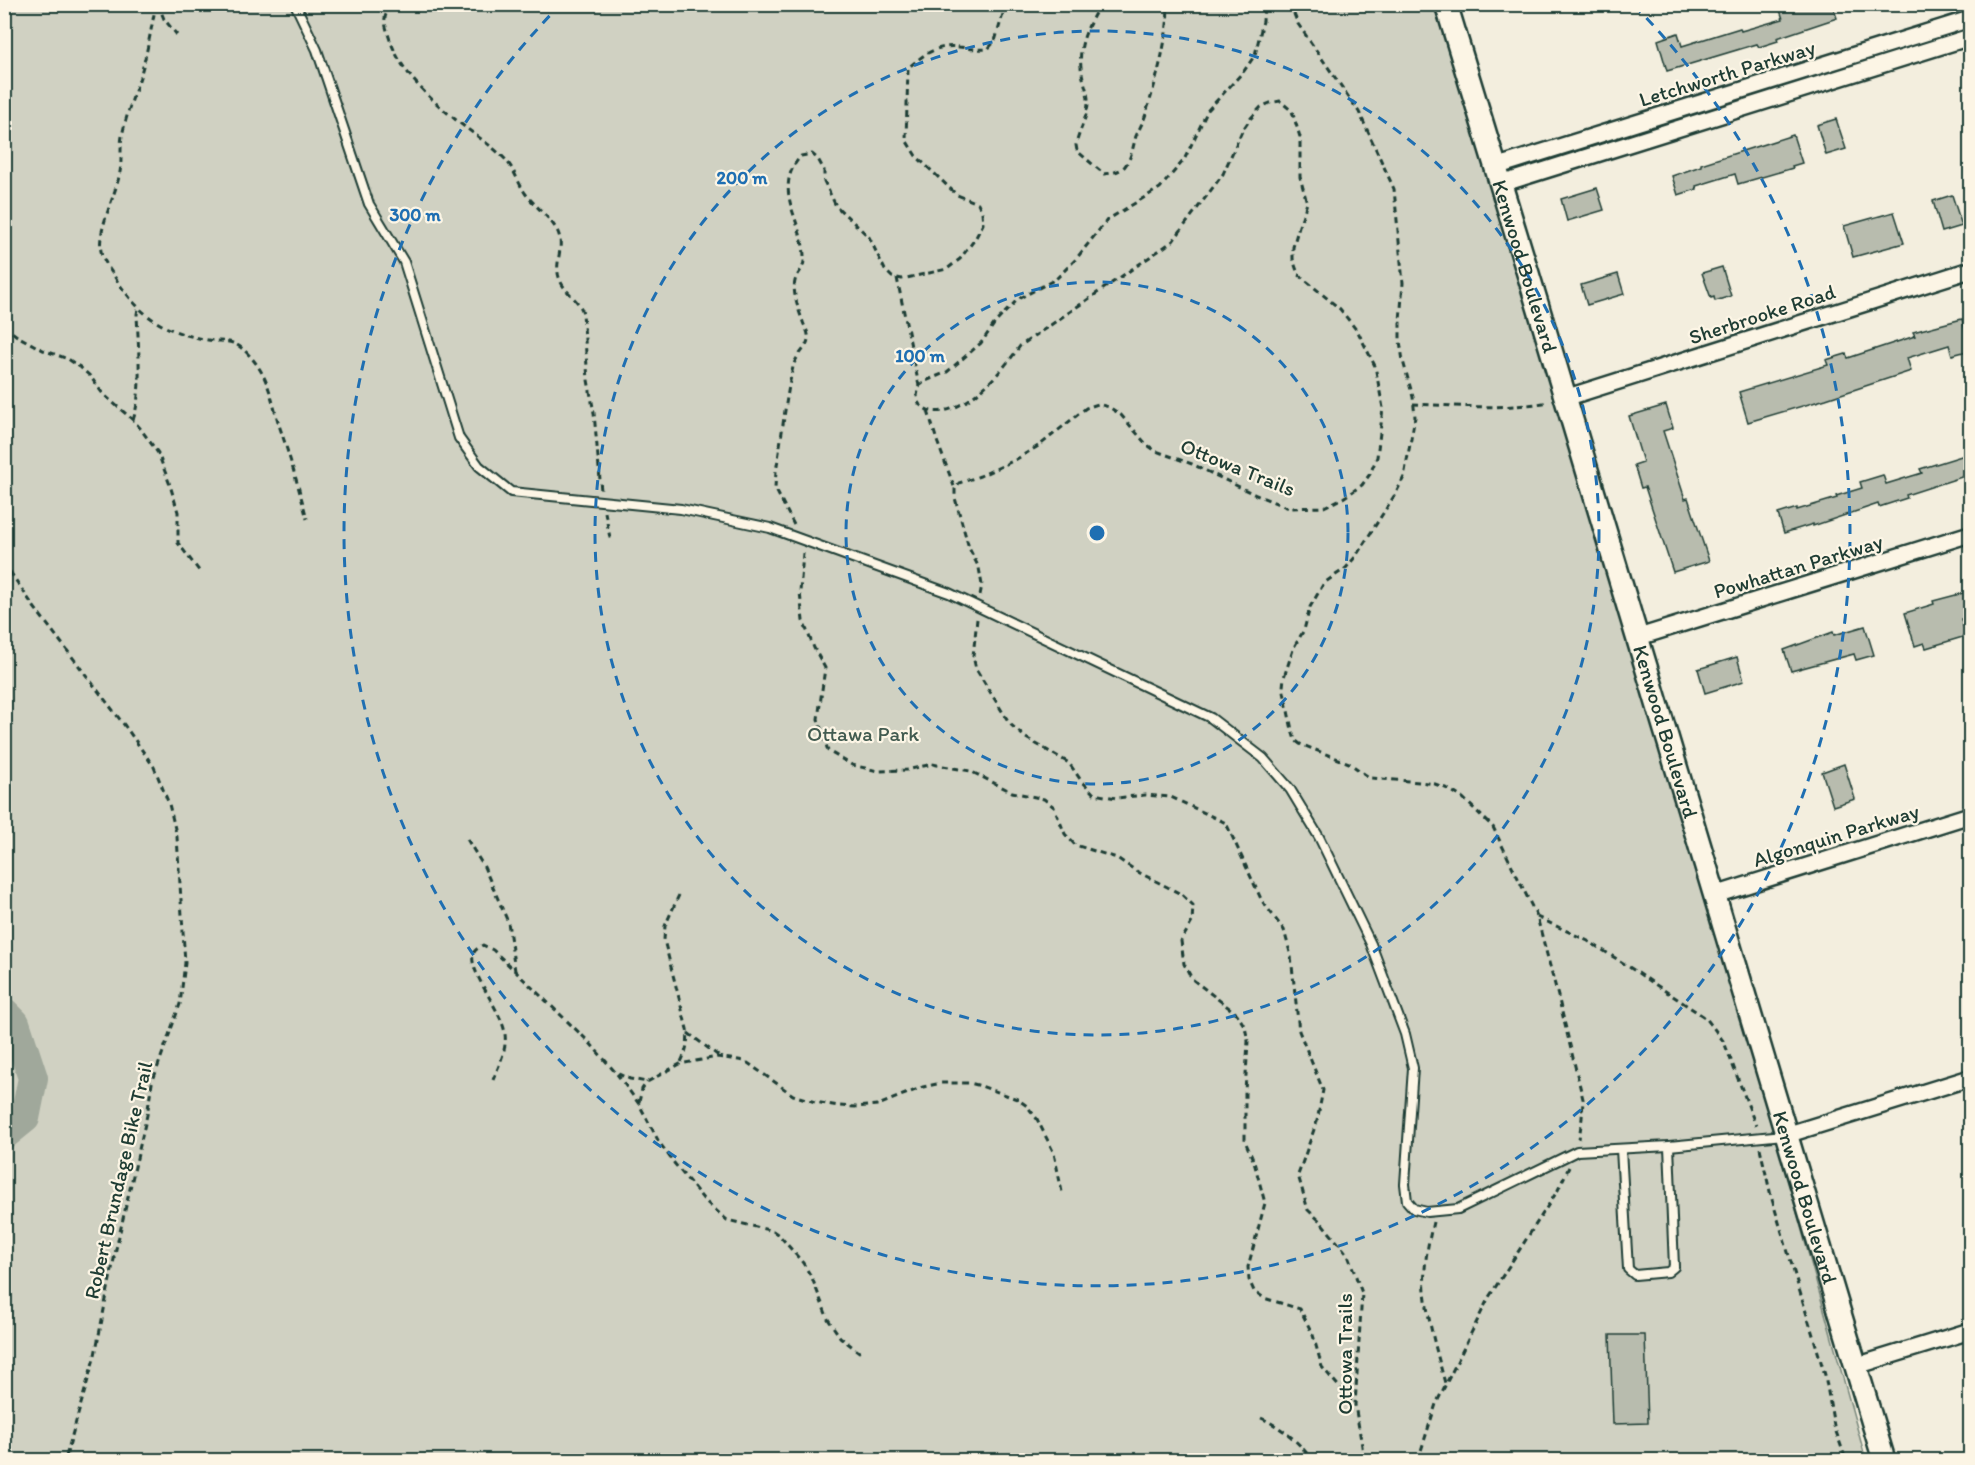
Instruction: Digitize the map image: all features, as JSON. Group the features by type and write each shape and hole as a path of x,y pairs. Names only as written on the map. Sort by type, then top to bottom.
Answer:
{"street":[{"name":"Kenwood Boulevard","path":"1446,4 1639,637 1884,1461"},
{"name":"Letchworth Parkway","path":"1498,176 1971,19"},
{"name":"Letchworth Parkway","path":"1498,176 1971,37"},
{"name":"Sherbrooke Road","path":"1565,398 1971,270"},
{"name":"Powhattan Parkway","path":"1639,637 1971,534"},
{"name":"Algonquin Parkway","path":"1715,895 1971,815"},
{"path":"1786,1135 1971,1078"},
{"path":"1856,1366 1971,1331"}],"lane":[{"path":"295,4 317,50 369,204 404,262 459,438 479,466 512,492 681,509 770,528 949,593 1211,718 1263,758 1290,789 1319,837 1371,944 1395,1004 1413,1068 1405,1184 1407,1201 1414,1209 1427,1212 1458,1209 1577,1151 1669,1146 1786,1135"},
{"path":"1622,1149 1628,1269 1635,1275 1668,1272 1674,1268 1669,1146"}],"path":[{"path":"157,4 164,19 177,35"},
{"path":"157,4 142,69 130,103 122,139 120,172 101,236 101,251 108,266 138,309 164,326 205,340 225,340 239,345 250,356 272,394 279,426 294,468 307,519"},
{"path":"404,4 390,9 385,13 384,20 394,53 401,66 442,108 503,156 525,193 558,230 561,240 557,264 560,281 580,305 583,313 588,380 610,543"},
{"path":"1100,4 1088,23 1082,44 1080,66 1088,99 1088,110 1076,145 1077,151 1104,174 1124,167 1147,111 1169,16 1167,4"},
{"path":"919,386 947,372 981,343 1018,298 1056,279 1076,260 1107,220 1160,188 1184,160 1208,110 1244,71 1255,55 1263,21 1264,4"},
{"path":"1290,4 1298,24 1359,112 1394,189 1403,283 1400,341 1414,417 1404,477 1385,512 1356,556 1346,568 1324,583 1310,607 1304,630 1294,647 1283,687 1295,740 1349,763 1370,777 1435,784 1463,798 1493,827 1537,917 1588,941 1620,960 1706,1018 1724,1042 1742,1094 1754,1119 1771,1196 1823,1366 1834,1426 1846,1461"},
{"name":"Ottowa Trails","path":"928,411 939,412 957,407 966,401 1008,363 1020,346 1173,241 1223,174 1242,131 1251,118 1262,107 1270,103 1280,102 1292,111 1300,137 1300,177 1307,203 1293,247 1293,259 1298,274 1340,309 1358,332 1376,366 1383,408 1377,457 1370,474 1362,485 1324,507 1289,508 1192,464 1155,451 1121,415 1109,407 1098,404 1086,408 1040,445 1015,460 959,483 955,489 955,498 969,548 979,568 982,585 974,637 973,656 976,669 1010,724 1037,746 1069,763 1094,794 1116,798 1145,795 1171,797 1227,823 1262,902 1284,930 1291,956 1299,1031 1323,1090 1317,1121 1298,1175 1308,1210 1348,1255 1362,1293 1355,1405 1363,1461"},
{"path":"897,278 919,386 919,404 928,411 955,489"},
{"path":"133,420 137,409 138,309"},
{"path":"4,326 17,336 80,367 103,394 133,420 158,453 178,512 178,543 200,572"},
{"path":"1413,404 1518,407 1565,398"},
{"name":"Robert Brundage Bike Trail","path":"4,563 40,616 154,767 169,804 177,837 185,963 180,1004 152,1083 95,1355 65,1461"},
{"path":"467,838 484,867 508,922 515,971"},
{"path":"679,895 665,926 664,940 689,1040 680,1064"},
{"path":"493,1080 504,1053 505,1033 474,965 473,956 477,948 483,945 515,971 590,1043 639,1104 659,1142 704,1200 727,1220 773,1231 793,1250 812,1278 828,1319 840,1336 863,1355"},
{"path":"688,1033 722,1057"},
{"path":"639,1104 642,1089 647,1082 680,1064 717,1057 745,1061 793,1095 839,1106 857,1107 878,1104 923,1087 942,1083 970,1083 1000,1092 1027,1106 1054,1153 1062,1192"},
{"path":"616,1073 630,1079 647,1082"},
{"path":"1436,1211 1428,1244 1425,1290 1435,1349 1446,1384"},
{"path":"1261,1418 1286,1432 1312,1461"}],"green space":[{"name":"Ottawa Park","path":"5,5 1434,5 1651,714 1780,1152 1866,1460 5,1460"}],"building":[{"path":"1778,4 1832,4 1837,18 1777,38 1778,41 1759,47 1757,44 1667,71 1658,40 1678,33 1682,46 1740,28 1741,31 1783,19"},
{"path":"1836,119 1846,149 1826,155 1817,125"},
{"path":"1793,135 1802,163 1792,166 1793,168 1738,184 1735,174 1696,186 1697,189 1678,195 1672,176 1701,166 1701,164"},
{"path":"1597,188 1604,210 1567,221 1561,199"},
{"path":"1952,195 1962,226 1942,232 1933,201"},
{"path":"1894,212 1904,243 1853,257 1844,226"},
{"path":"1722,267 1731,296 1715,301 1714,297 1711,298 1702,273"},
{"path":"1618,274 1624,294 1587,305 1581,285"},
{"path":"1962,319 1971,350 1952,355 1949,345 1907,358 1911,371 1748,422 1739,392 1828,365 1826,360 1846,354 1848,358 1915,336 1913,332"},
{"path":"1666,405 1673,428 1663,431 1685,499 1688,498 1709,561 1673,572 1645,487 1641,488 1634,465 1643,462 1629,416"},
{"path":"1971,453 1971,474 1906,495 1907,498 1879,507 1878,504 1813,526 1813,524 1784,533 1778,514 1837,498 1836,496 1862,488 1860,482 1883,475 1886,484 1922,473 1920,469"},
{"path":"1971,591 1971,616 1961,619 1966,636 1926,648 1924,643 1915,646 1905,613 1934,604 1933,601"},
{"path":"1865,626 1874,655 1856,660 1854,654 1791,671 1784,650 1833,632 1834,635"},
{"path":"1737,657 1744,681 1705,693 1698,669"},
{"path":"1844,764 1855,799 1833,806 1822,772"},
{"path":"1610,1335 1645,1335 1648,1423 1613,1424"}],"waterway":[{"path":"4,1012 15,1023 33,1078 25,1118 4,1135"}]}
